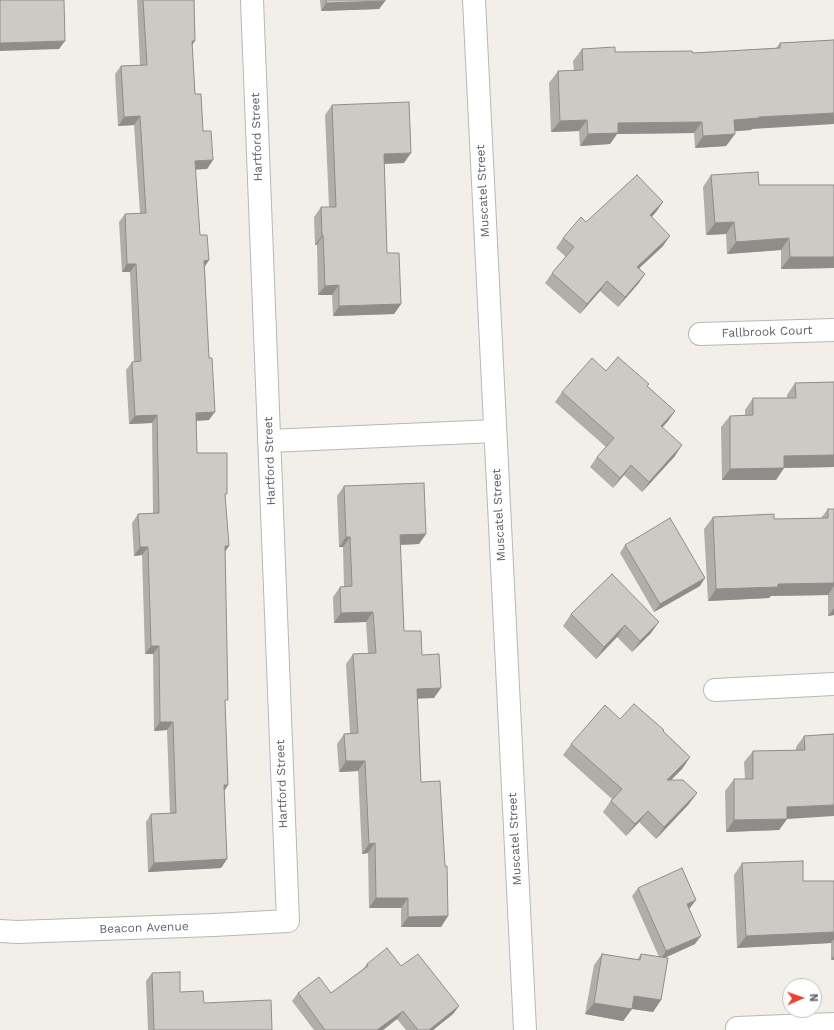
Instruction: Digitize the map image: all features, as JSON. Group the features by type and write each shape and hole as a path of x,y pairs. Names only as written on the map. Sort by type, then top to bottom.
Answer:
{"street":[{"name":"Hartford Street","path":"252,0 288,921"},
{"name":"Muscatel Street","path":"474,0 525,1030"},
{"name":"Fallbrook Court","path":"700,334 834,330"},
{"path":"269,441 495,431"},
{"path":"715,690 834,684"},
{"name":"Beacon Avenue","path":"0,931 17,932 288,921"},
{"path":"737,1028 834,1024"}],"building":[{"path":"0,0 64,0 65,41 0,43"},
{"path":"143,0 194,0 195,41 192,41 195,94 201,94 203,131 211,131 213,160 195,161 200,235 207,235 209,260 204,261 209,358 212,358 215,412 196,413 197,453 227,453 227,494 225,494 229,546 225,546 228,700 225,700 228,785 224,785 227,859 154,863 151,814 176,813 173,722 160,722 159,646 151,646 148,547 140,547 138,514 159,513 157,415 135,416 132,362 141,361 136,264 127,264 125,214 146,213 140,116 124,117 121,66 147,65"},
{"path":"326,0 385,0 385,1 326,3"},
{"path":"834,40 834,113 759,117 734,120 735,134 703,136 702,122 618,123 618,133 588,134 587,120 560,121 558,71 583,70 582,49 615,47 615,52 692,51 693,53 780,48 780,43"},
{"path":"409,102 411,153 384,154 387,253 399,253 401,304 339,306 339,285 325,286 321,207 336,207 332,105"},
{"path":"758,172 759,185 834,185 834,257 790,257 789,238 736,242 734,222 715,223 711,175"},
{"path":"637,175 663,202 650,215 670,236 637,267 645,274 625,297 607,281 587,304 552,273 574,247 563,238 581,217 586,222"},
{"path":"618,357 649,384 647,386 675,411 661,426 682,445 649,482 631,465 620,478 597,457 614,438 562,392 592,358 606,371"},
{"path":"834,382 834,455 784,456 784,468 730,469 730,416 753,415 753,398 796,398 795,383"},
{"path":"424,483 426,534 400,535 404,631 421,631 422,655 439,654 441,688 417,689 421,782 440,781 445,866 447,866 448,916 408,917 408,898 376,898 375,843 369,844 365,761 346,761 344,734 358,733 353,654 376,653 373,612 341,613 340,587 352,586 350,537 346,537 344,486"},
{"path":"828,509 834,509 834,583 778,584 778,587 716,589 713,517 774,514 774,519 828,518"},
{"path":"670,518 705,578 660,604 625,545"},
{"path":"612,574 659,622 640,641 625,625 604,647 571,614"},
{"path":"634,704 664,730 663,731 690,757 667,780 683,780 697,793 664,827 648,811 635,824 611,801 622,789 571,744 605,705 620,719"},
{"path":"834,734 834,805 787,807 787,819 734,820 734,779 753,779 753,751 805,750 804,736"},
{"path":"803,861 803,881 834,881 834,932 746,936 742,863"},
{"path":"682,868 696,900 687,904 701,936 666,951 638,888"},
{"path":"387,948 401,966 418,954 459,1006 429,1030 418,1030 403,1011 377,1030 325,1030 298,993 319,977 331,993 368,966 367,964"},
{"path":"602,954 640,960 641,954 668,958 661,1000 634,996 632,1009 594,1003"},
{"path":"180,972 180,992 203,991 204,1003 271,1000 272,1030 154,1030 152,973"}]}
